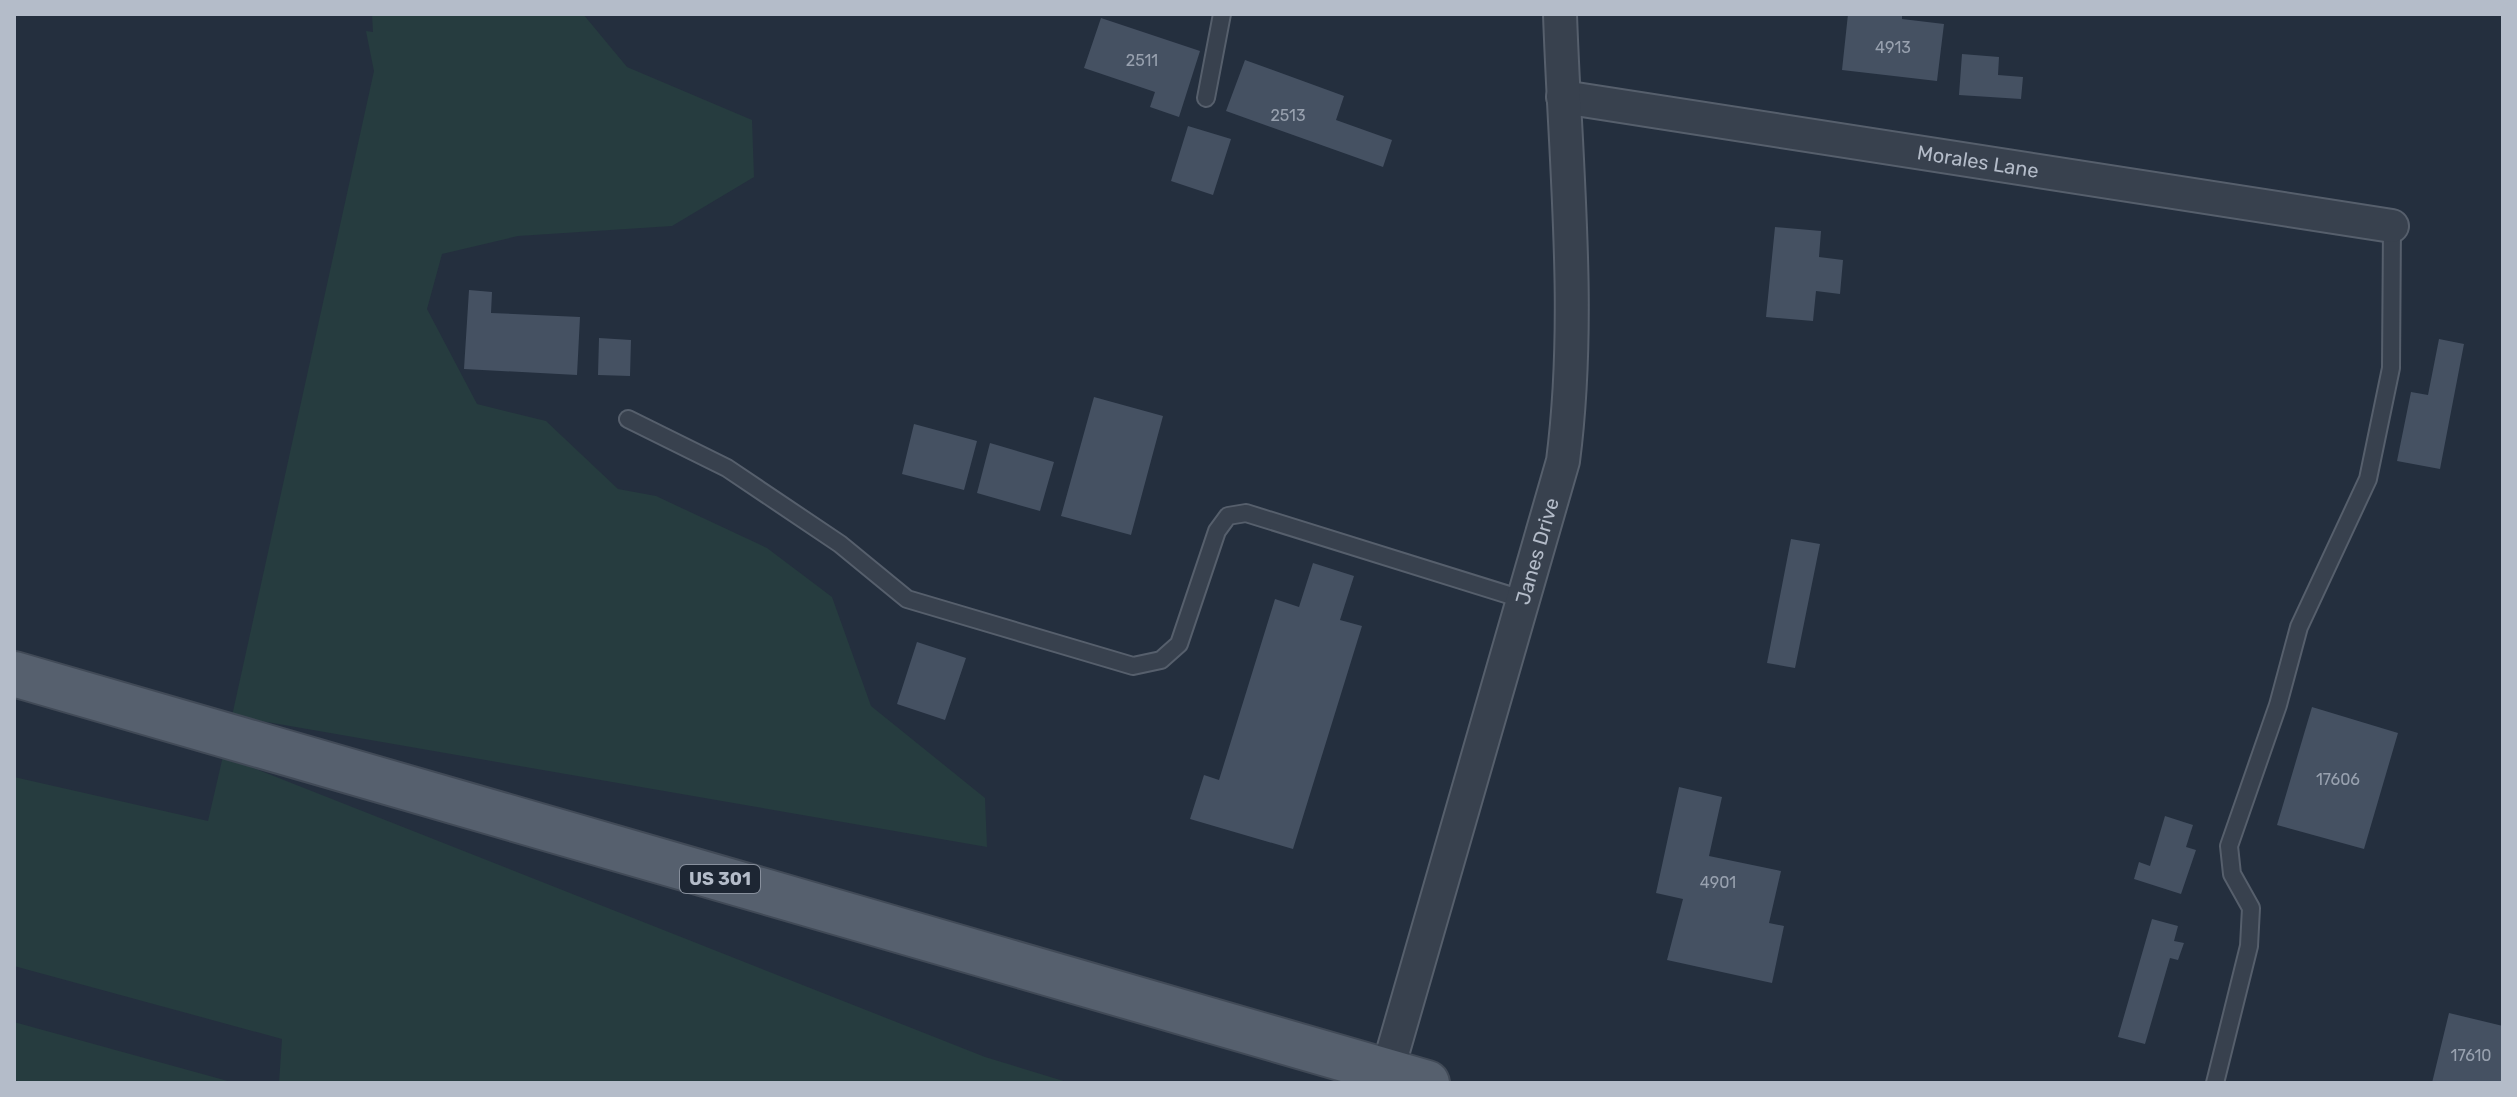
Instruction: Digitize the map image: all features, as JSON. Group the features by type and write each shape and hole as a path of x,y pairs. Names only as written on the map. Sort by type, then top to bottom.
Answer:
{"main road":[{"name":"US 301","path":"14,674 1407,1077"}],"street":[{"name":"Janes Drive","path":"1407,1077 1525,600 1563,461 1571,397 1560,14"},
{"name":"Morales Lane","path":"1563,97 2392,226"}],"lane":[{"path":"1206,98 1222,14"},
{"path":"2215,1083 2249,946 2251,908 2232,874 2229,846 2278,705 2299,627 2368,479 2391,368 2392,226"},
{"path":"628,419 727,468 840,544 907,599 1133,666 1161,660 1179,644 1217,531 1228,516 1246,513 1525,600"}],"green space":[{"path":"372,14 583,14 627,67 752,120 754,177 672,226 518,236 442,254 427,309 477,404 546,421 618,489 656,496 767,548 832,597 871,706 985,798 987,847 232,716 374,71 366,31 373,32"},
{"path":"223,756 985,1057 1070,1083 279,1083 282,1039 14,966 14,777 208,821"},
{"path":"14,1022 235,1083 14,1083"}],"building":[{"path":"1848,14 1902,14 1902,19 1944,24 1937,81 1842,70"},
{"path":"1101,18 1200,51 1179,117 1150,107 1155,92 1084,68"},
{"path":"1962,54 1999,57 1998,75 2023,77 2021,99 1959,95"},
{"path":"1245,60 1344,96 1336,120 1392,140 1383,167 1226,111"},
{"path":"1188,126 1231,139 1213,195 1171,181"},
{"path":"1775,227 1821,231 1819,257 1843,260 1840,294 1816,291 1813,321 1766,317"},
{"path":"469,290 492,292 491,313 580,317 577,375 464,369"},
{"path":"599,338 631,340 630,376 598,375"},
{"path":"2439,339 2464,344 2440,469 2397,461 2411,392 2428,395"},
{"path":"1094,397 1163,416 1131,535 1061,516"},
{"path":"914,424 977,441 964,490 902,474"},
{"path":"990,443 1054,462 1040,511 977,493"},
{"path":"1791,539 1820,544 1795,668 1767,663"},
{"path":"1313,563 1354,576 1340,620 1362,626 1293,849 1190,819 1204,775 1219,780 1275,599 1299,607"},
{"path":"917,642 966,658 945,720 897,704"},
{"path":"2312,707 2398,733 2364,849 2277,825"},
{"path":"1679,787 1722,797 1709,856 1781,871 1769,923 1784,926 1772,983 1667,960 1683,899 1656,893"},
{"path":"2165,816 2193,825 2186,847 2196,850 2181,894 2134,879 2139,862 2150,866"},
{"path":"2152,919 2178,926 2174,941 2184,943 2178,960 2170,958 2145,1044 2118,1037"},
{"path":"2449,1013 2503,1026 2503,1083 2432,1083"}]}
